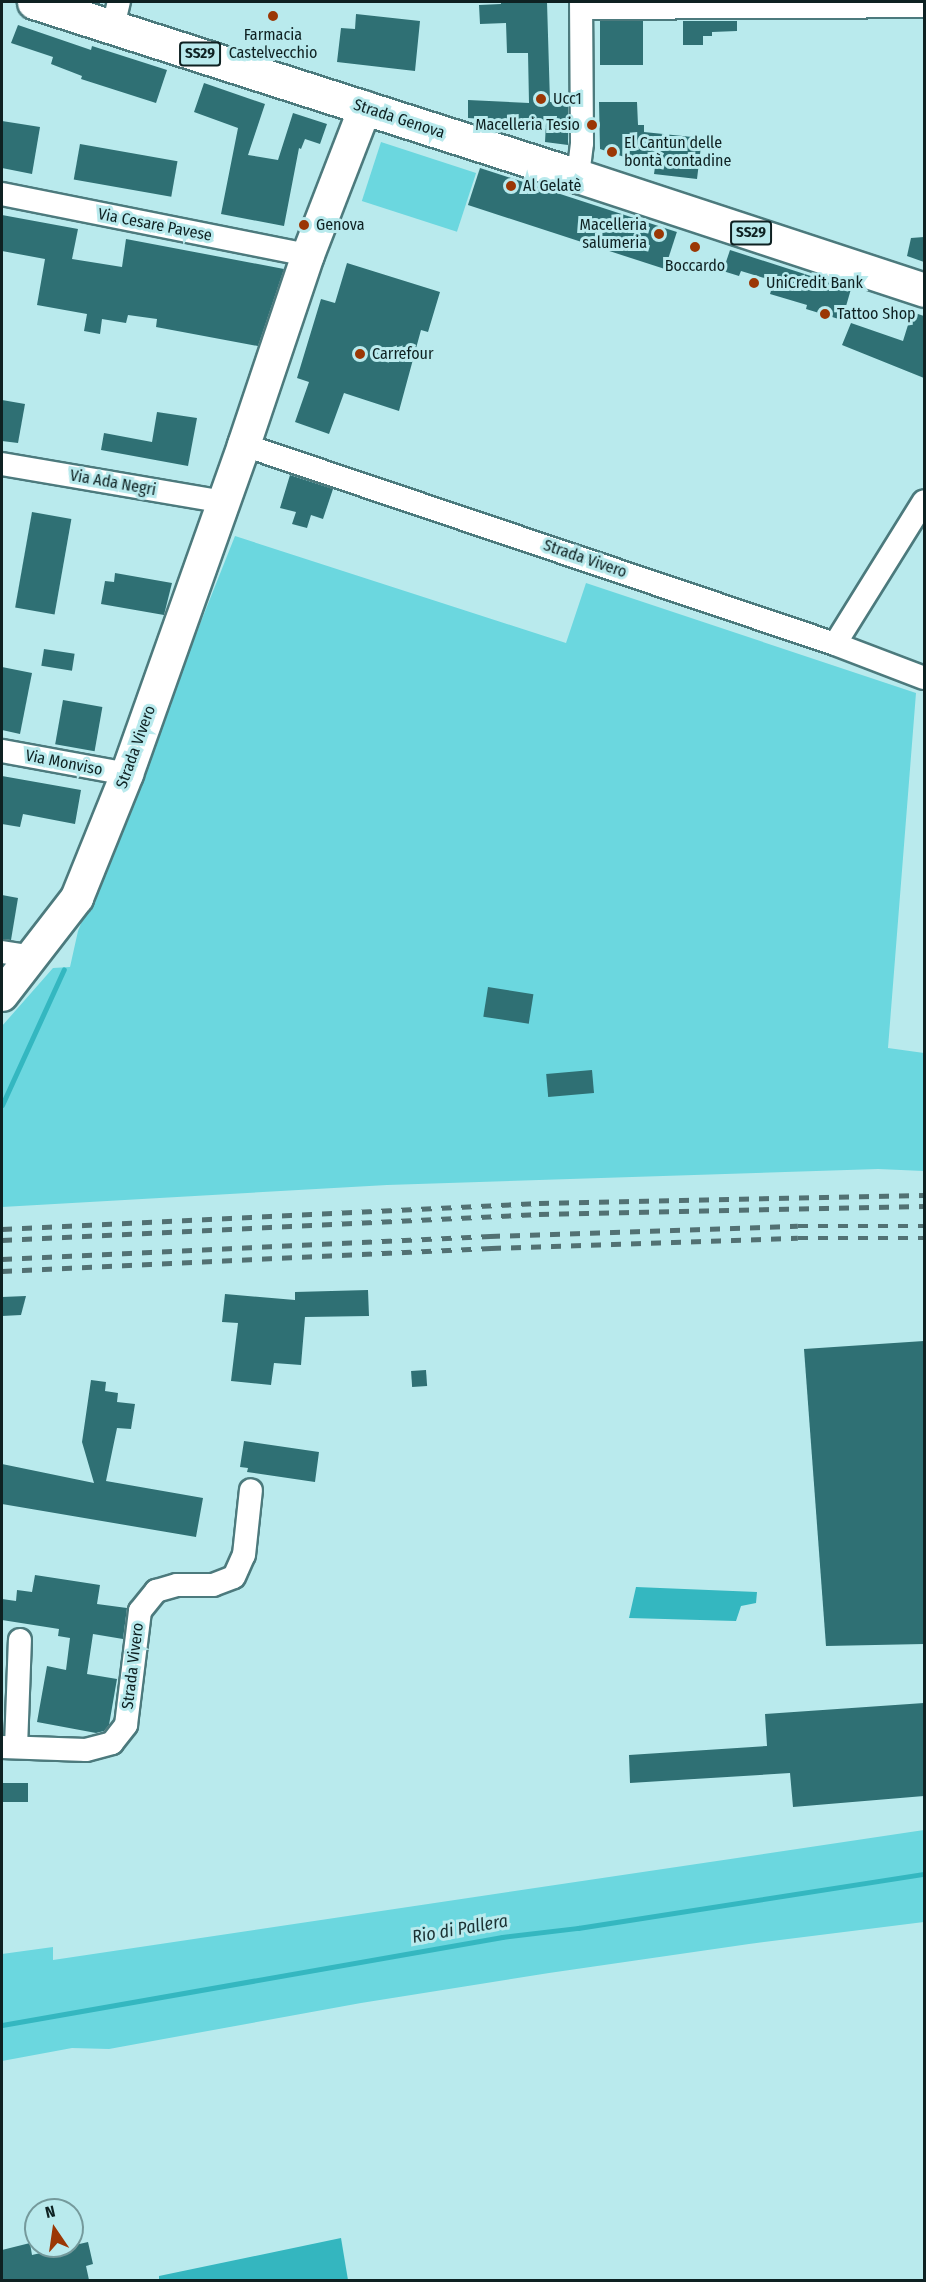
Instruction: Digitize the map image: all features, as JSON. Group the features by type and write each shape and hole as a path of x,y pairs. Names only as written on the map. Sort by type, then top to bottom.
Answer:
{"main road":[{"name":"Strada Genova","path":"34,2 116,14 365,108 924,290"}],"street":[{"path":"578,176 582,143 581,5 870,4 924,6"},
{"name":"Strada Vivero","path":"2,995 77,898 127,774 244,445 308,255 365,108"},
{"name":"Via Cesare Pavese","path":"2,195 308,255"},
{"name":"Strada Vivero","path":"244,445 835,644 924,678"},
{"name":"Via Ada Negri","path":"2,464 224,502"},
{"path":"835,644 924,501"},
{"name":"Via Monviso","path":"2,751 127,774"},
{"path":"2,952 33,957"},
{"name":"Strada Vivero","path":"20,1640 9,1747 86,1750 112,1743 126,1725 140,1611 156,1591 177,1585 213,1585 234,1577 244,1555 251,1490"}],"shaded area":[{"path":"381,142 476,173 457,232 362,201"},
{"path":"235,536 566,643 586,583 916,693 888,1048 924,1053 924,1171 878,1169 387,1185 2,1207 2,1026 53,968 70,967 78,931"},
{"path":"636,1587 757,1592 756,1603 741,1606 736,1621 629,1618"},
{"path":"924,1830 924,1922 549,1973 361,2003 109,2049 72,2048 2,2061 2,1954 53,1947 53,1960"},
{"path":"341,2238 348,2280 159,2280 159,2276"}],"building":[{"path":"501,2 547,2 550,102 568,102 568,145 545,142 546,123 468,118 468,100 529,103 528,53 507,53 506,23 480,24 479,5 501,4"},
{"path":"356,14 420,21 415,71 337,62 341,28 355,29"},
{"path":"600,21 643,21 643,65 600,65"},
{"path":"683,21 737,21 737,31 712,32 712,36 703,36 703,45 683,45"},
{"path":"18,25 91,50 92,46 167,70 156,103 81,79 82,76 51,64 53,57 11,43"},
{"path":"204,83 265,104 248,155 278,160 293,113 327,124 320,144 305,139 301,149 299,148 284,226 221,214 238,128 194,112"},
{"path":"599,102 637,102 638,125 644,125 644,132 702,138 697,179 654,174 655,167 600,149"},
{"path":"2,121 40,127 32,174 2,168"},
{"path":"80,144 177,161 171,197 74,179"},
{"path":"480,168 677,232 665,269 468,205"},
{"path":"2,215 78,229 72,259 122,267 126,239 284,269 258,346 156,327 157,319 128,315 126,323 102,319 100,334 84,331 87,314 37,305 45,259 2,251"},
{"path":"924,237 924,262 907,256 911,238"},
{"path":"730,250 851,289 842,320 806,309 807,305 770,294 774,281 741,271 739,276 723,271"},
{"name":"Carrefour","path":"347,263 440,292 428,332 421,330 399,411 344,393 329,434 295,422 309,382 297,378 321,299 335,303"},
{"path":"912,312 924,316 924,378 842,345 851,323 903,341"},
{"path":"2,400 25,404 18,443 2,441"},
{"path":"157,412 197,418 188,466 101,450 104,433 152,442"},
{"path":"290,475 333,489 323,519 311,515 307,528 292,524 296,512 280,508"},
{"path":"32,512 71,519 55,614 15,608"},
{"path":"115,573 172,583 164,615 101,604 105,581 114,582"},
{"path":"44,649 75,654 72,671 41,666"},
{"path":"2,667 32,673 20,734 2,730"},
{"path":"63,700 102,707 95,751 55,744"},
{"path":"2,776 81,790 75,824 23,814 20,827 2,824"},
{"path":"2,895 18,898 11,940 2,939"},
{"path":"488,987 533,994 529,1024 483,1017"},
{"path":"592,1070 594,1093 548,1097 546,1074"},
{"path":"368,1290 369,1316 305,1317 301,1365 274,1363 271,1385 231,1381 238,1323 222,1322 225,1294 295,1300 295,1292"},
{"path":"26,1296 21,1315 2,1316 2,1297"},
{"path":"924,1341 924,1644 826,1646 804,1349"},
{"path":"426,1370 427,1386 412,1387 411,1371"},
{"path":"91,1380 106,1382 105,1391 118,1393 117,1402 135,1404 131,1429 117,1428 106,1481 203,1498 196,1537 2,1504 2,1464 94,1483 82,1442"},
{"path":"244,1441 319,1452 315,1482 247,1472 248,1468 240,1467"},
{"path":"35,1575 100,1585 97,1604 127,1608 123,1639 93,1634 87,1674 117,1679 109,1725 104,1731 96,1733 37,1722 47,1666 66,1670 70,1638 58,1636 59,1629 2,1620 2,1599 16,1601 17,1590 32,1592"},
{"path":"924,1703 924,1796 793,1807 790,1773 630,1783 629,1755 767,1746 765,1714"},
{"path":"2,1783 28,1783 28,1802 2,1802"},
{"path":"88,2242 93,2264 86,2266 89,2280 2,2280 2,2250 24,2244 24,2258 84,2258 84,2243"}],"waterway":[{"path":"2,1105 64,969"},
{"name":"Rio di Pallera","path":"2,2025 502,1937 578,1928 924,1874"}],"railway":[{"path":"2,1229 539,1203 924,1195"},
{"path":"2,1240 539,1214 924,1206"},
{"path":"2,1259 490,1236 798,1226 924,1226"},
{"path":"2,1271 491,1248 798,1238 924,1238"}],"place":[{"name":"Farmacia Castelvecchio","path":"273,16"},
{"name":"Ucc1","path":"541,99"},
{"name":"Macelleria Tesio","path":"592,125"},
{"name":"El Cantun delle bontà contadine","path":"612,152"},
{"name":"Al Gelatè","path":"511,186"},
{"name":"Genova","path":"304,225"},
{"name":"Macelleria salumeria","path":"659,234"},
{"name":"Boccardo","path":"695,247"},
{"name":"UniCredit Bank","path":"754,283"},
{"name":"Tattoo Shop","path":"825,314"},
{"name":"Carrefour","path":"360,354"}]}
